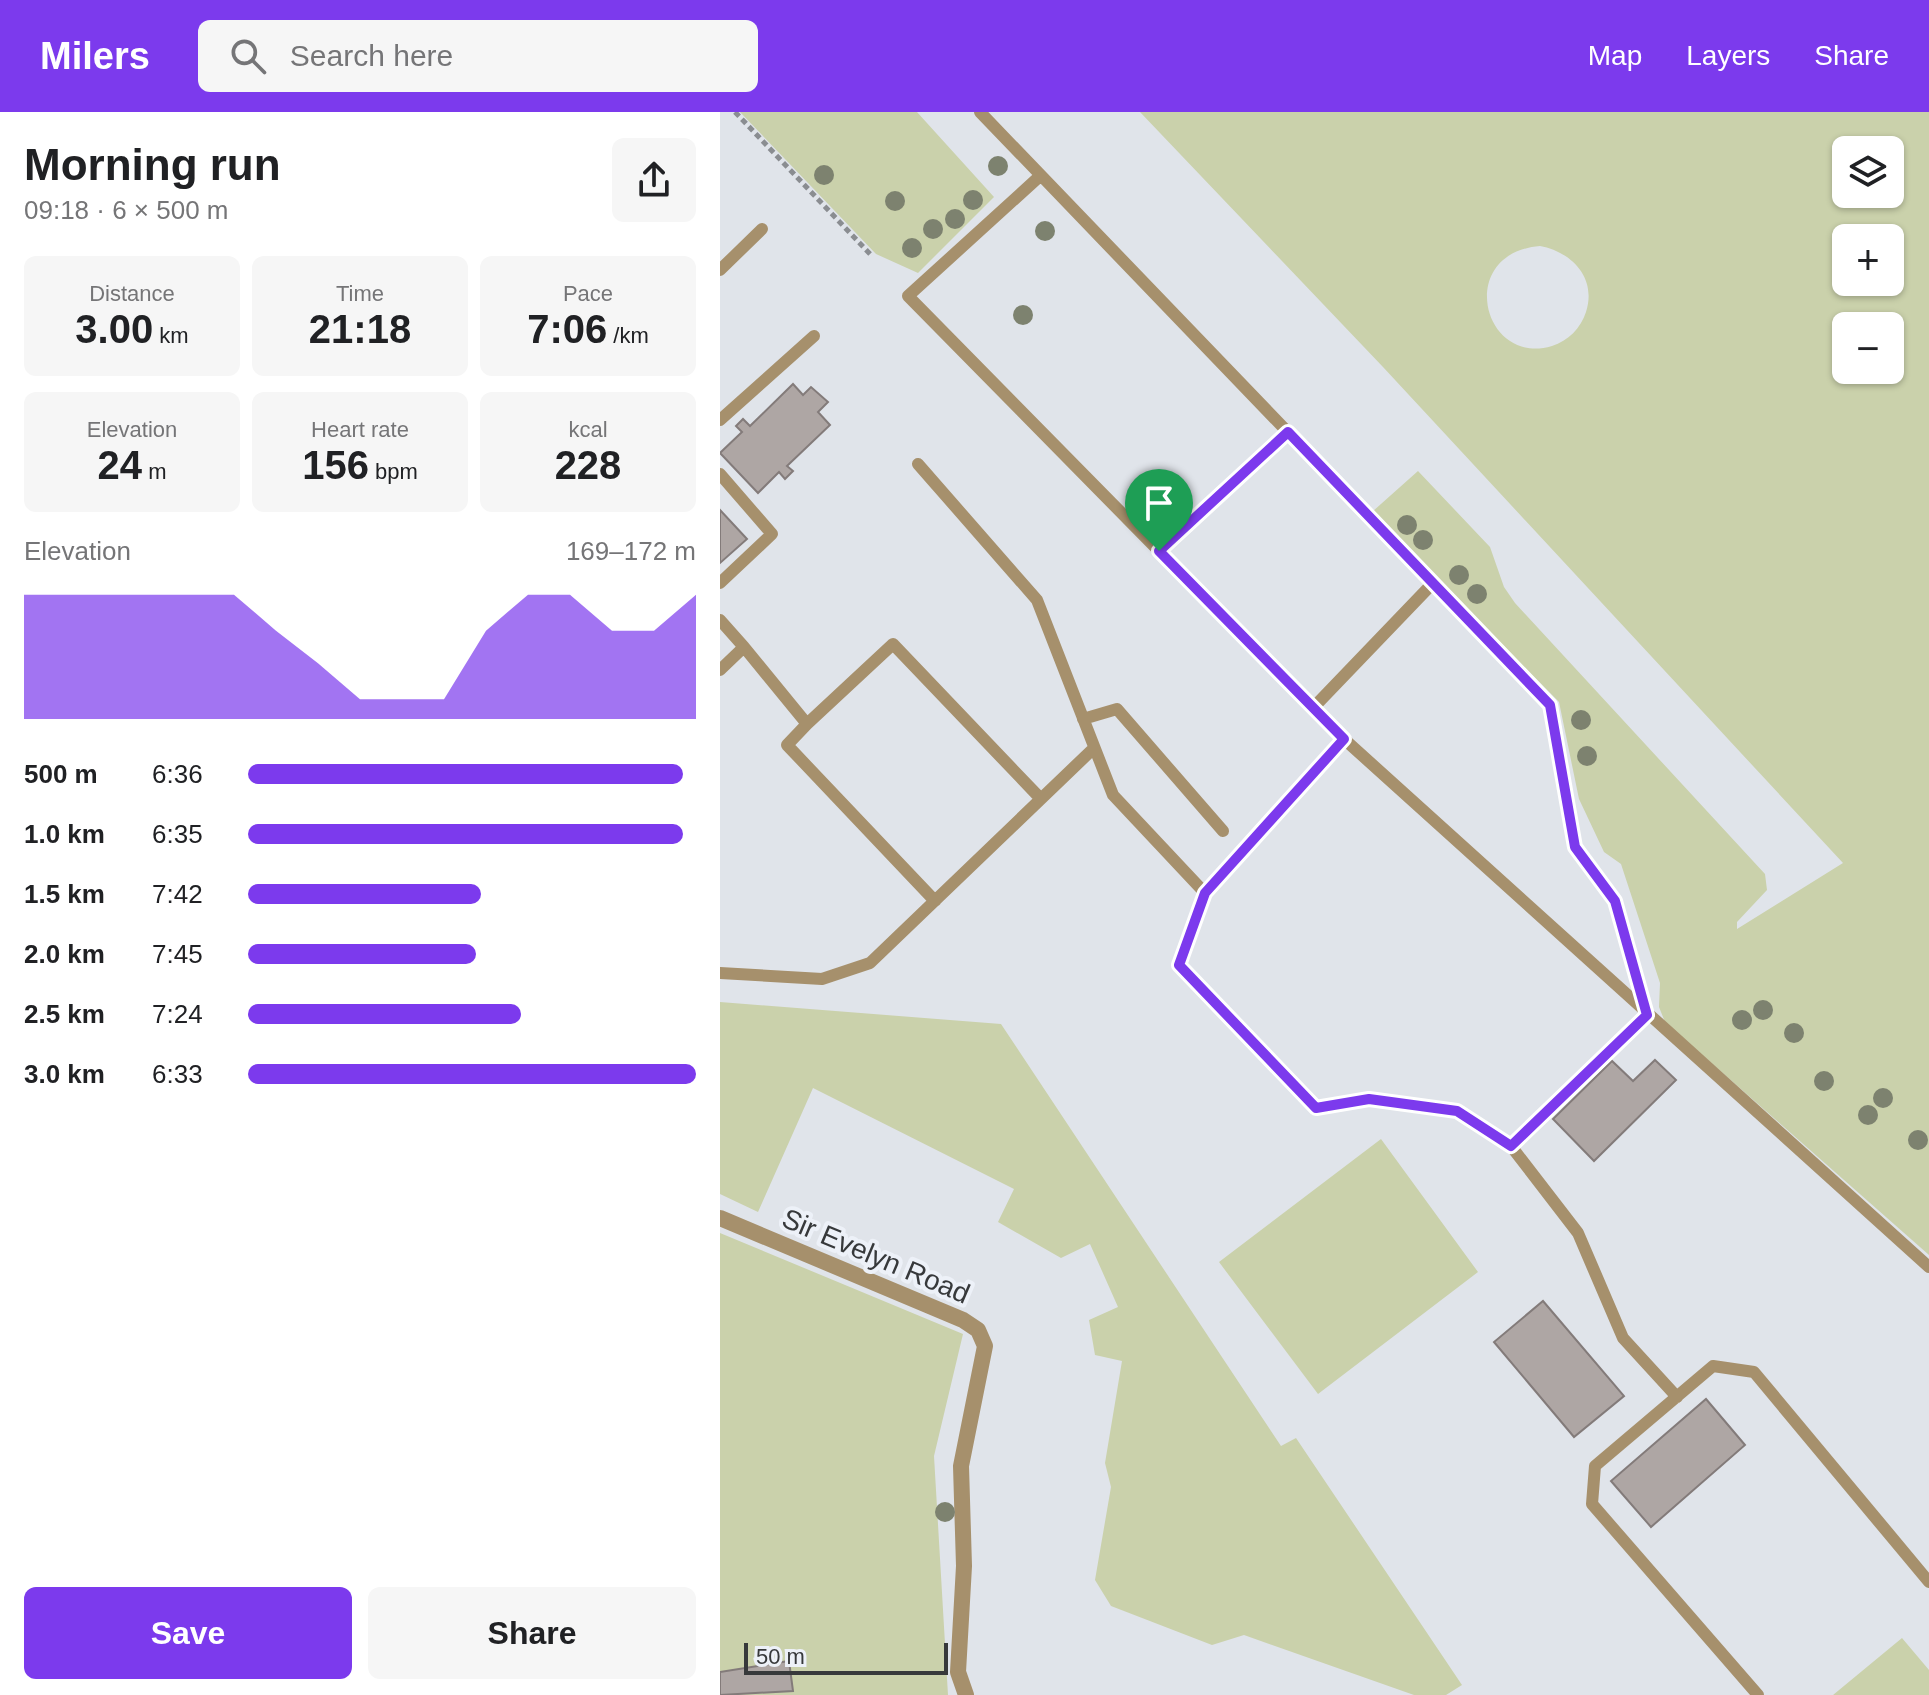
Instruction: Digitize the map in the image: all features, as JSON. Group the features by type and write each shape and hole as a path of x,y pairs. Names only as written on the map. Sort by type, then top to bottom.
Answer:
{"street":[{"name":"Sir Evelyn Road","path":"720,1218 939,1309 971,1324 982,1335 985,1346 961,1466 964,1566 958,1672 966,1695"}],"lane":[{"path":"980,112 1550,705 1575,847 1615,901 1647,1015"},
{"path":"1040,176 908,296 1344,739 1929,1267"},
{"path":"720,270 762,229"},
{"path":"720,420 814,336"},
{"path":"1159,551 1288,432"},
{"path":"918,464 1037,600 1113,795 1205,893"},
{"path":"720,474 772,534 720,583"},
{"path":"1313,708 1433,583"},
{"path":"720,620 807,724"},
{"path":"935,901 787,745 807,724 893,644 1041,799"},
{"path":"720,670 744,647"},
{"path":"1083,719 1117,709 1223,831"},
{"path":"1344,739 1205,893 1179,965 1316,1108 1369,1099 1457,1111 1511,1146 1578,1233 1623,1338 1677,1397"},
{"path":"720,973 822,979 870,963 1094,748"},
{"path":"1511,1146 1647,1015"},
{"path":"1758,1695 1592,1504 1595,1466 1713,1366 1754,1372 1929,1582"}],"path":[{"path":"735,112 871,255"}],"green space":[{"path":"740,112 917,112 994,197 918,273 876,254"},
{"path":"1140,112 1929,112 1929,1255 1665,1022 1659,1007 1660,983 1621,864 1604,852 1579,799 1559,702 1372,512 1418,471 1490,547 1504,587 1515,603 1765,874 1767,890 1737,922 1737,929 1843,863 1383,367","holes":["1540,246 1562,254 1579,268 1588,288 1588,300 1584,318 1573,333 1558,344 1528,348 1509,340 1495,325 1488,306 1488,286 1496,268 1513,253"]},
{"path":"720,1002 1001,1024 1281,1446 1296,1438 1462,1685 1446,1695 1414,1695 1244,1635 1212,1645 1111,1606 1095,1580 1111,1487 1105,1463 1122,1361 1095,1355 1089,1320 1118,1307 1090,1244 1061,1258 998,1222 1014,1189 813,1088 758,1212 720,1194"},
{"path":"1381,1139 1478,1272 1318,1394 1219,1262"},
{"path":"720,1233 963,1334 934,1456 948,1695 720,1695"},
{"path":"1902,1638 1929,1670 1929,1695 1833,1695"}],"building":[{"path":"793,384 803,395 811,387 828,402 818,412 830,425 787,466 793,471 785,479 779,472 758,493 720,453 742,432 736,426 743,419 750,426"},
{"path":"720,510 747,539 720,563"},
{"path":"1655,1060 1676,1080 1594,1161 1553,1119 1612,1061 1633,1081"},
{"path":"1543,1301 1624,1396 1574,1437 1494,1342"},
{"path":"1706,1399 1745,1445 1651,1527 1611,1481"},
{"path":"789,1661 793,1691 720,1695 720,1672"}],"route":[{"path":"1288,432 1550,705 1575,847 1615,901 1647,1015 1511,1146 1457,1111 1369,1099 1316,1108 1179,965 1205,893 1344,739 1159,551 1288,432"}]}
